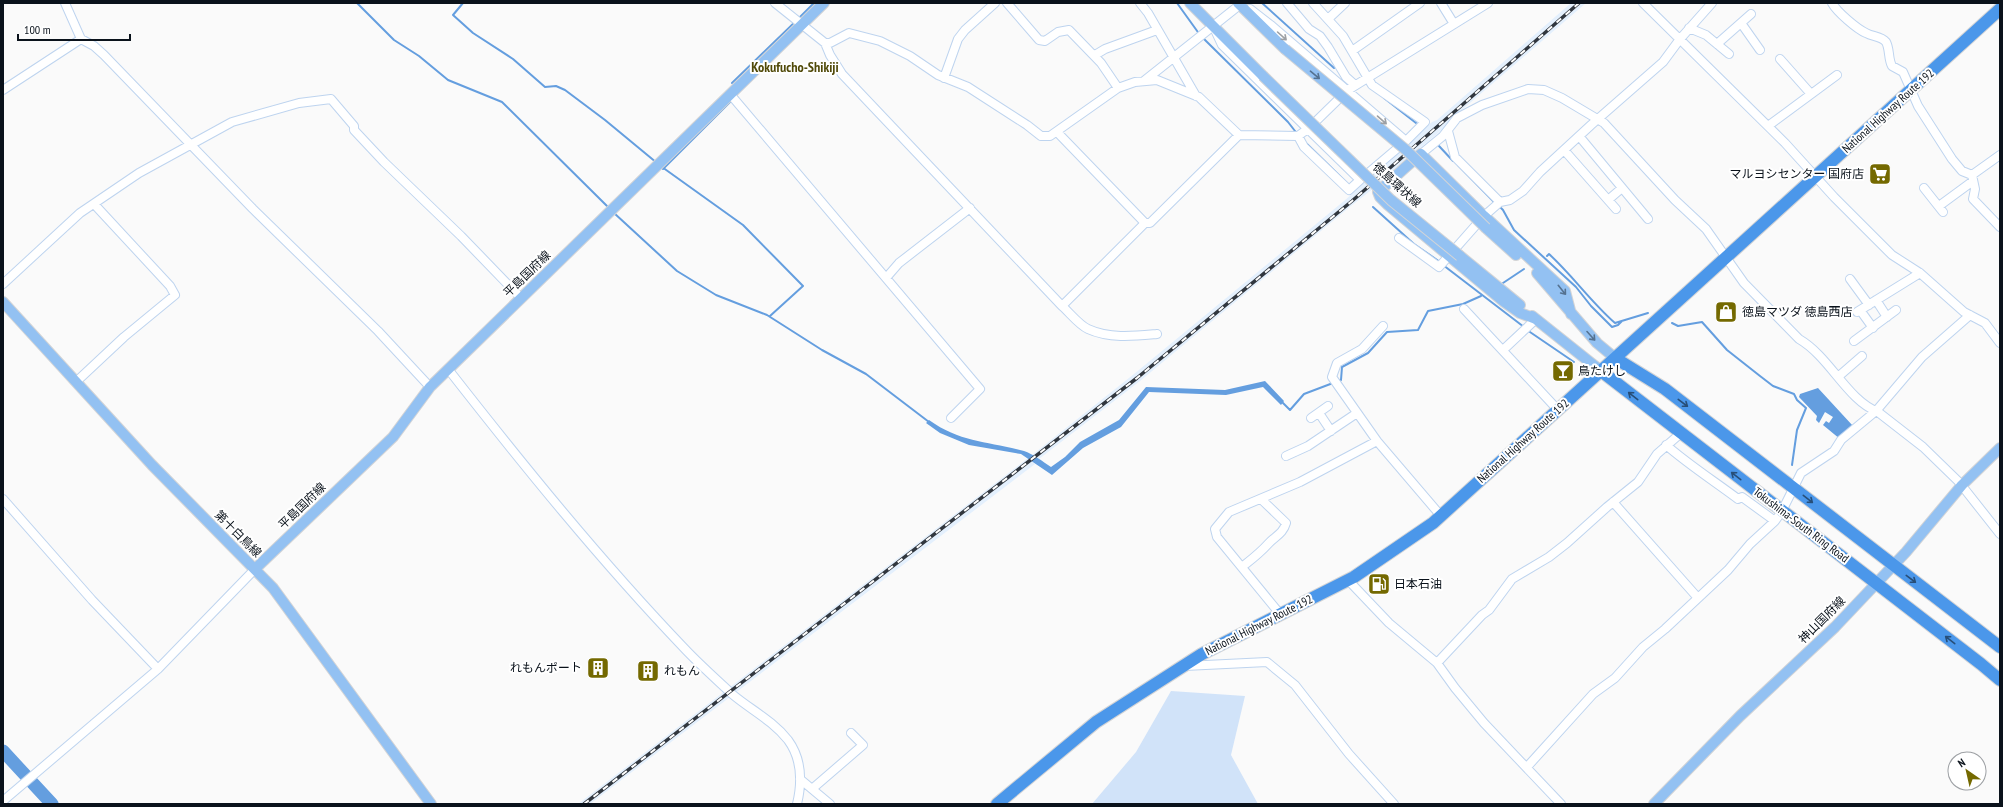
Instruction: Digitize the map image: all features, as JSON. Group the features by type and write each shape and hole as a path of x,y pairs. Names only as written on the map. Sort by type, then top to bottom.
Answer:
{"highway":[{"name":"National Highway Route 192","path":"997,804 1096,722 1182,666 1202,654 1348,580 1441,516 2000,9"},
{"name":"Tokushima-South Ring Road","path":"1615,358 1665,389 2000,647"},
{"name":"Tokushima-South Ring Road","path":"1601,371 1681,433 1779,516 1876,583 2000,680"}],"main road":[{"name":"平島国府線","path":"255,569 393,437 430,387 448,369 730,94 799,22 824,3"},
{"name":"徳島環状線","path":"1190,3 1391,200 1601,371"},
{"path":"1240,4 1285,49 1406,150 1486,228 1541,277 1570,314 1597,343 1615,358"},
{"path":"1536,319 1520,312 1444,261 1380,197 1378,192 1393,180 1404,167 1421,154 1484,216 1565,291 1570,314"},
{"name":"第十白鳥線","path":"3,302 161,474 273,588 334,669 431,804"},
{"name":"神山国府線","path":"1654,804 1740,716 1835,627 1893,566 1962,485 2000,448"}],"street":[{"path":"65,3 81,40 94,46 104,55 281,237 378,332 430,387"},
{"path":"775,3 825,43 830,55 842,74 1062,306 1087,328 1107,334 1131,337 1157,334"},
{"path":"944,78 958,39 965,30 995,3"},
{"path":"1007,3 1039,40 1045,41 1058,32 1069,30 1094,56 1118,88"},
{"path":"1140,3 1196,96 1239,135 1298,136 1309,128 1348,90 1488,3"},
{"path":"1287,3 1309,29 1320,36 1346,77 1355,86"},
{"path":"1298,136 1304,147 1349,190 1406,141 1425,122 1386,93 1377,90 1368,78 1343,36 1313,3"},
{"path":"1328,19 1345,3"},
{"path":"1352,51 1420,3"},
{"path":"1441,3 1454,24"},
{"path":"1399,238 1439,267 1484,216 1498,204 1510,200 1523,191 1579,136 1663,62 1689,28 1712,3"},
{"path":"1832,3 1841,15 1860,29 1867,34 1881,38 1885,41 1892,66 1902,72 1918,106 1952,159 1962,171 1972,178 1974,189 1973,199 2000,227"},
{"path":"1143,82 1240,4 1250,9 1272,26 1307,58 1348,90 1406,141"},
{"path":"1647,5 1768,126 1815,177 1892,255 1920,273 1964,312 1997,331 2000,343"},
{"path":"1717,44 1751,14"},
{"path":"1740,23 1760,50"},
{"path":"1213,27 1222,45 1309,128 1360,180"},
{"path":"1689,28 1706,35 1729,54"},
{"path":"1094,56 1125,40 1157,30"},
{"path":"825,43 830,43 849,33 864,35 880,41 910,56 944,78 968,87 1027,125 1041,136 1050,136 1057,132 1118,88 1157,80 1196,96"},
{"path":"1754,42 1761,36"},
{"path":"3,90 81,40"},
{"path":"1780,59 1811,94"},
{"path":"1768,126 1837,75"},
{"path":"1421,154 1448,130 1457,118 1482,105 1528,89 1544,90 1562,98 1604,123 1675,200 1706,229 1744,283 1799,339 1807,344 1828,363 1859,400 1923,447 1962,485 2000,534"},
{"path":"730,94 980,389 951,418"},
{"path":"3,284 80,213 139,173 232,122 299,103 331,99 354,126 354,130 384,162 461,236 521,298"},
{"path":"1448,130 1456,157 1498,204"},
{"path":"1057,132 1145,223"},
{"path":"1062,306 1145,223 1150,223 1239,135"},
{"path":"1579,136 1648,219"},
{"path":"1564,150 1616,209"},
{"path":"1924,188 1941,209 1972,178 2000,155"},
{"path":"1608,200 1622,188"},
{"path":"77,381 124,337 175,295 170,286 94,204"},
{"path":"886,278 899,263 970,208"},
{"path":"1873,328 1858,311 1920,273"},
{"path":"1850,279 1887,318"},
{"path":"1464,309 1558,410"},
{"path":"1854,341 1896,310"},
{"path":"1527,767 1593,694 1615,678 1643,647 1728,570 1750,544 1779,516 1801,473 1834,451 1846,436 1876,411 1922,357 1970,315"},
{"path":"1503,350 1536,319"},
{"path":"1383,326 1362,348 1337,363 1332,378 1377,441 1441,516"},
{"path":"1839,376 1862,356"},
{"path":"448,369 496,430 643,606 721,684 768,719 788,741 796,756 800,779 797,804"},
{"path":"1312,418 1328,406"},
{"path":"1319,413 1331,430"},
{"path":"1286,456 1308,446 1357,413"},
{"path":"1437,663 1482,615 1489,610 1512,579 1549,557 1638,482 1657,454 1681,433"},
{"path":"1280,614 1217,537 1215,529 1229,512 1300,482 1377,441"},
{"path":"1666,445 1683,460 1700,469 1738,498 1742,497 1779,516"},
{"path":"3,499 92,600 158,669"},
{"path":"1242,567 1264,550 1268,544 1284,530 1286,523 1261,499"},
{"path":"1613,502 1698,598"},
{"path":"3,801 158,669 255,569"},
{"path":"1348,580 1389,623 1437,663 1454,688 1484,723 1561,804"},
{"path":"1182,666 1267,662 1295,685 1349,754 1394,804"},
{"path":"812,789 863,746 851,733"},
{"path":"800,779 830,804"}],"shaded area":[{"path":"1571,3 1586,3 1449,121 1443,129 1398,166 1388,177 1140,381 1039,459 1032,455 1134,374 1344,201 1432,122 1437,120"},
{"path":"1028,458 1035,464 590,804 578,804"},
{"path":"1171,691 1245,696 1231,755 1258,804 1092,804 1136,752"}],"water":[{"path":"1265,381 1284,401 1281,405 1263,387 1226,395 1149,392 1121,427 1083,448 1052,475 1021,454 969,445 940,433 926,423 929,420 941,428 964,437 1024,451 1051,467 1065,457 1080,442 1119,420 1146,387 1225,390"},
{"path":"1818,388 1853,426 1840,439 1823,425 1826,421 1829,423 1833,417 1825,412 1819,423 1816,420 1817,416 1799,397 1800,394"}],"waterway":[{"path":"357,3 394,40 419,56 448,80 502,102 609,208"},
{"path":"463,3 453,15 473,33 513,59 545,87 556,86 565,90 605,120 657,163"},
{"path":"799,18 814,3"},
{"path":"1177,3 1200,35"},
{"path":"1262,3 1334,68"},
{"path":"732,83 796,21"},
{"path":"1203,38 1288,122 1295,131"},
{"path":"1384,98 1416,123"},
{"path":"663,169 731,101"},
{"path":"1307,144 1349,185"},
{"path":"1439,146 1453,161"},
{"path":"1458,165 1495,203"},
{"path":"662,167 743,225 803,286 770,316"},
{"path":"1499,206 1503,210 1514,230 1576,287 1591,306 1612,327 1618,325 1622,321"},
{"path":"1373,207 1414,244 1440,262"},
{"path":"614,213 677,271 716,295 767,315 822,350 866,374 929,422"},
{"path":"1547,256 1549,254 1558,262 1615,323 1648,313"},
{"path":"1443,265 1524,327"},
{"path":"1503,283 1524,269"},
{"path":"1339,381 1341,380 1342,367 1368,353 1387,332 1418,330 1428,311 1463,304 1481,296"},
{"path":"1672,323 1678,326 1702,322 1727,350 1773,386 1794,394 1797,400 1806,408 1797,430 1792,465"},
{"path":"1527,330 1574,362"},
{"path":"1282,402 1290,410 1304,394 1333,383"},
{"path":"3,751 52,804"}],"railway":[{"path":"584,804 1137,378 1352,201 1579,3"}],"place":[{"name":"マルヨシセンター 国府店","path":"1880,174"},
{"name":"徳島マツダ 徳島西店","path":"1726,312"},
{"name":"鳥たけし","path":"1563,371"},
{"name":"日本石油","path":"1379,584"},
{"name":"れもんポート","path":"598,668"},
{"name":"れもん","path":"648,671"}],"district":[{"name":"Kokufucho-Shikiji","path":"795,67"}]}
